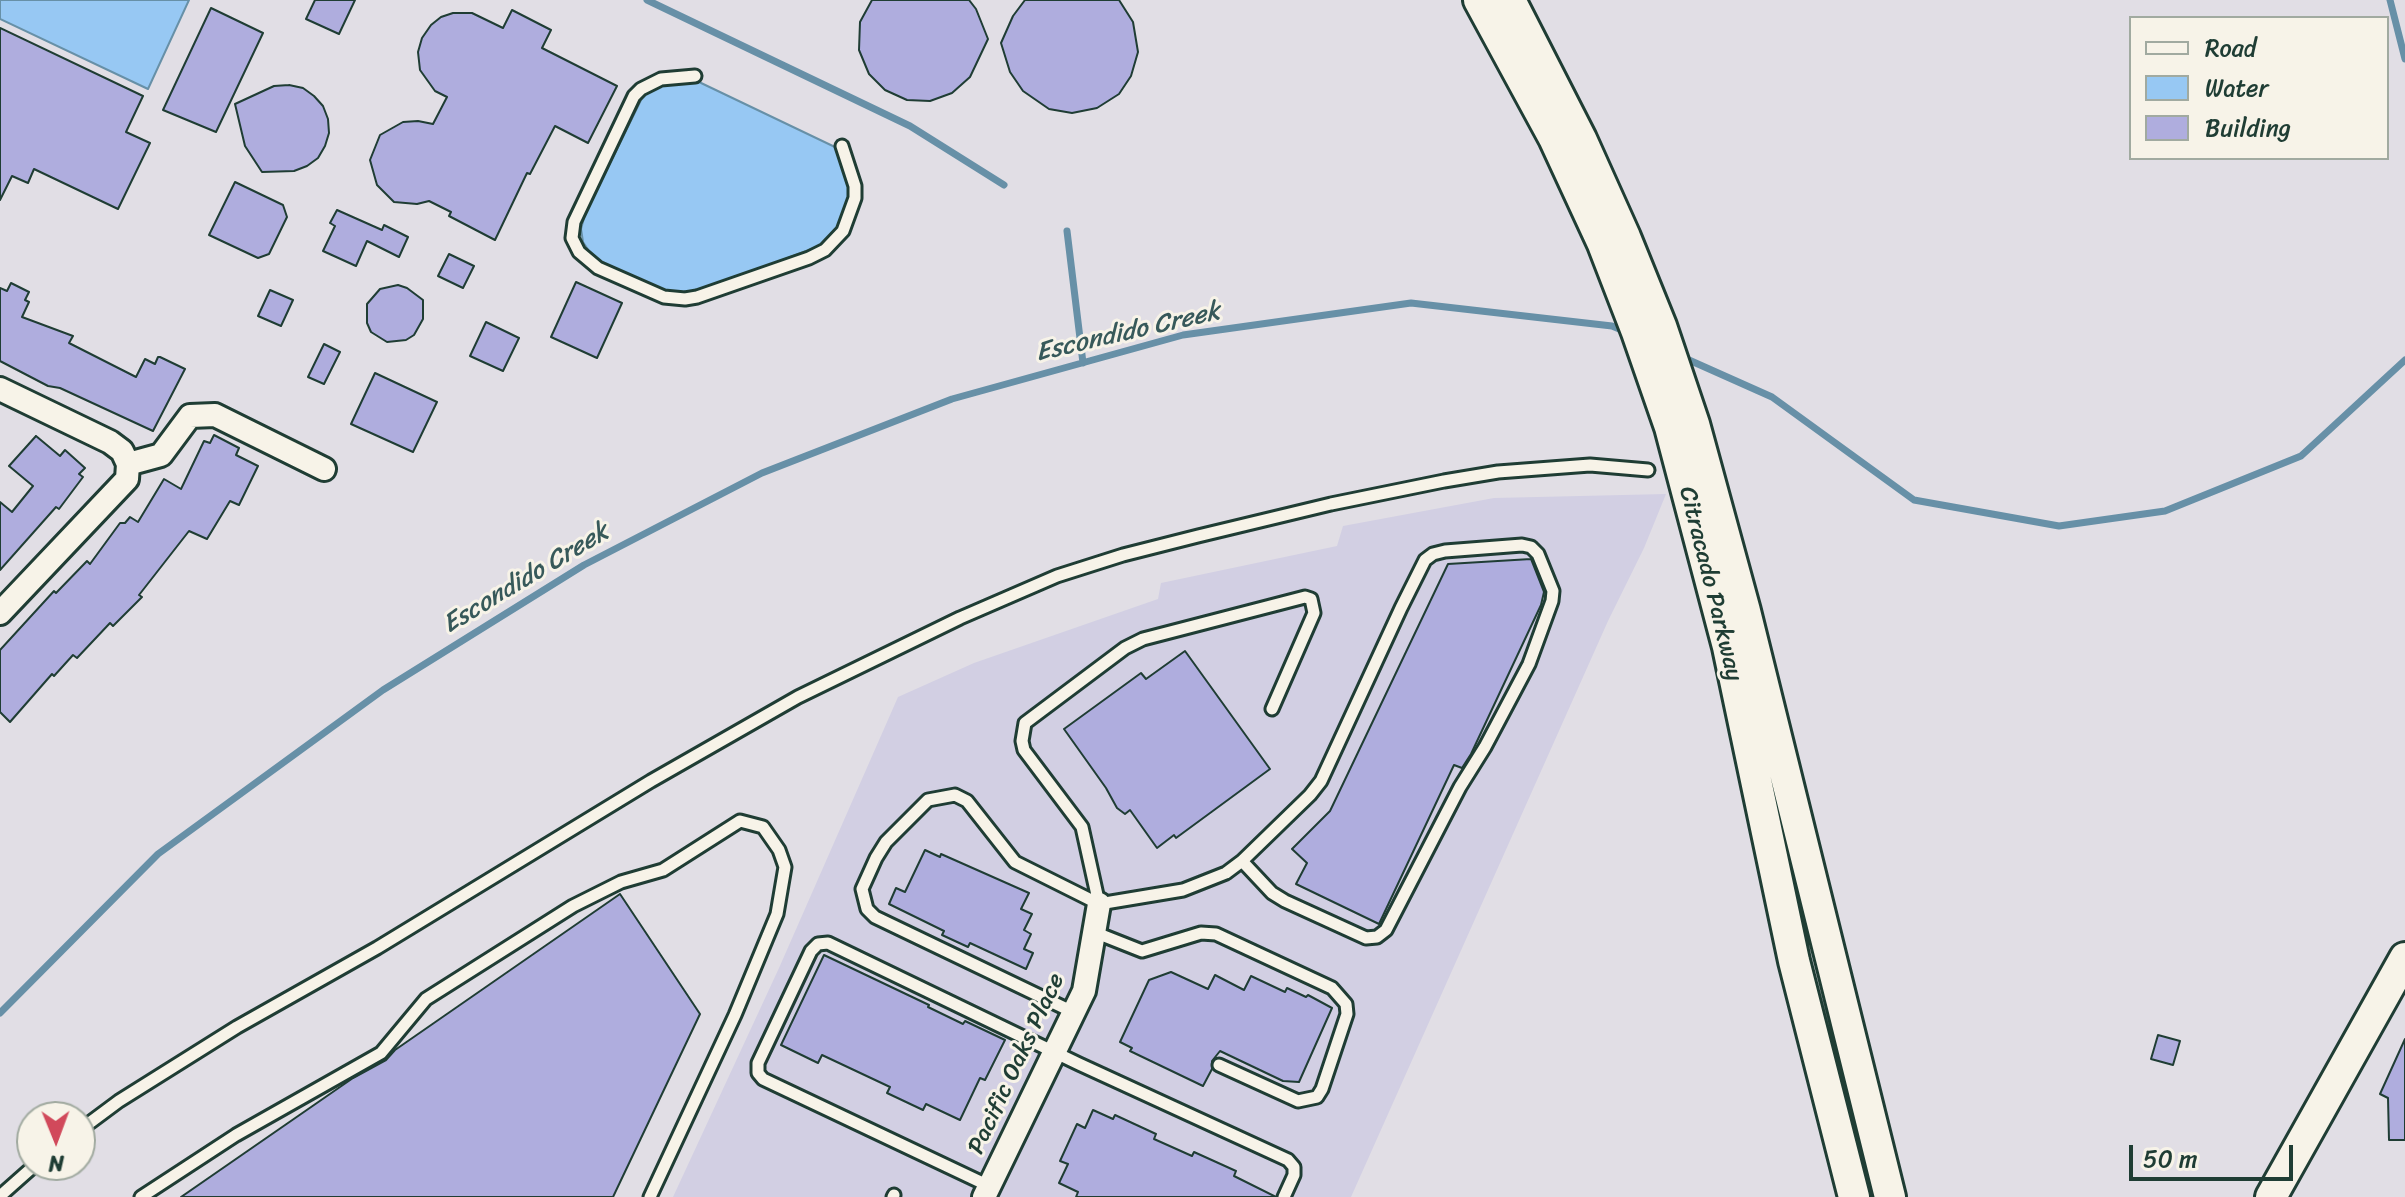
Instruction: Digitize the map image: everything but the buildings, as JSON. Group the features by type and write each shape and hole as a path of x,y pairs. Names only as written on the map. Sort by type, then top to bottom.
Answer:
{"main road":[{"name":"Citracado Parkway","path":"1479,0 1567,138"},
{"name":"Citracado Parkway","path":"1510,0 1567,138 1637,332 1682,426 1745,611 1890,1197"},
{"name":"Citracado Parkway","path":"1682,426 1794,961 1854,1197"},
{"path":"2271,1197 2405,958"}],"street":[{"path":"0,389 110,442 122,451 128,464 127,479 0,613"},
{"path":"128,464 161,455 190,416 215,415 324,469"},
{"name":"Pacific Oaks Place","path":"986,1192 1084,991 1099,904"}],"lane":[{"path":"695,76 661,79 634,96 574,222 572,238 579,252 598,268 664,297 685,299 711,293 825,250 843,231 855,198 855,186 842,146"},
{"path":"96,1118 237,1027 377,948 520,859 758,720 887,652 1057,576 1213,532 1444,481 1498,472 1590,465 1648,470"},
{"path":"1073,1012 875,917 863,900 862,889 886,842 928,800 955,795 967,801 1015,862 1099,904 1183,890 1226,873 1242,861 1321,781 1425,560 1445,551 1522,545 1531,547 1538,554 1553,591 1529,664 1460,787 1386,930 1377,937 1366,938 1285,901 1272,893 1242,861"},
{"path":"1099,904 1082,827 1024,750 1025,723 1125,648 1143,639 1305,597 1311,599 1314,613 1272,709"},
{"path":"141,1197 236,1135 381,1053 426,999 573,906 621,882 663,870 740,821 763,827 779,850 785,867 777,914 735,1015 650,1197"},
{"path":"1094,932 1142,951 1201,933 1216,934 1332,988 1346,1004 1347,1014 1317,1097 1298,1101 1219,1065"},
{"path":"986,1192 763,1079 758,1073 758,1063 811,951 818,944 828,943 1288,1160 1294,1167 1294,1175 1284,1197"},
{"path":"0,1196 17,1181"}],"shaded area":[{"path":"1666,494 1351,1197 673,1197 779,968 898,697 974,663 1158,599 1161,583 1337,546 1343,526 1494,498"}],"water":[{"path":"0,0 189,0 148,89 0,19"},
{"path":"685,81 699,82 837,148 852,194 839,231 822,245 693,294 675,296 606,265 591,254 583,242 581,229 585,214 643,96 653,87"}],"waterway":[{"path":"647,0 910,126 1004,185"},
{"name":"Escondido Creek","path":"2390,0 2405,59"},
{"path":"1067,231 1083,363"},
{"name":"Escondido Creek","path":"0,1013 158,854 383,690 584,565 762,473 952,399 1183,335 1411,303 1612,326 1629,333"},
{"name":"Escondido Creek","path":"1680,356 1772,397 1914,500 2059,526 2165,511 2301,456 2405,360"}]}
